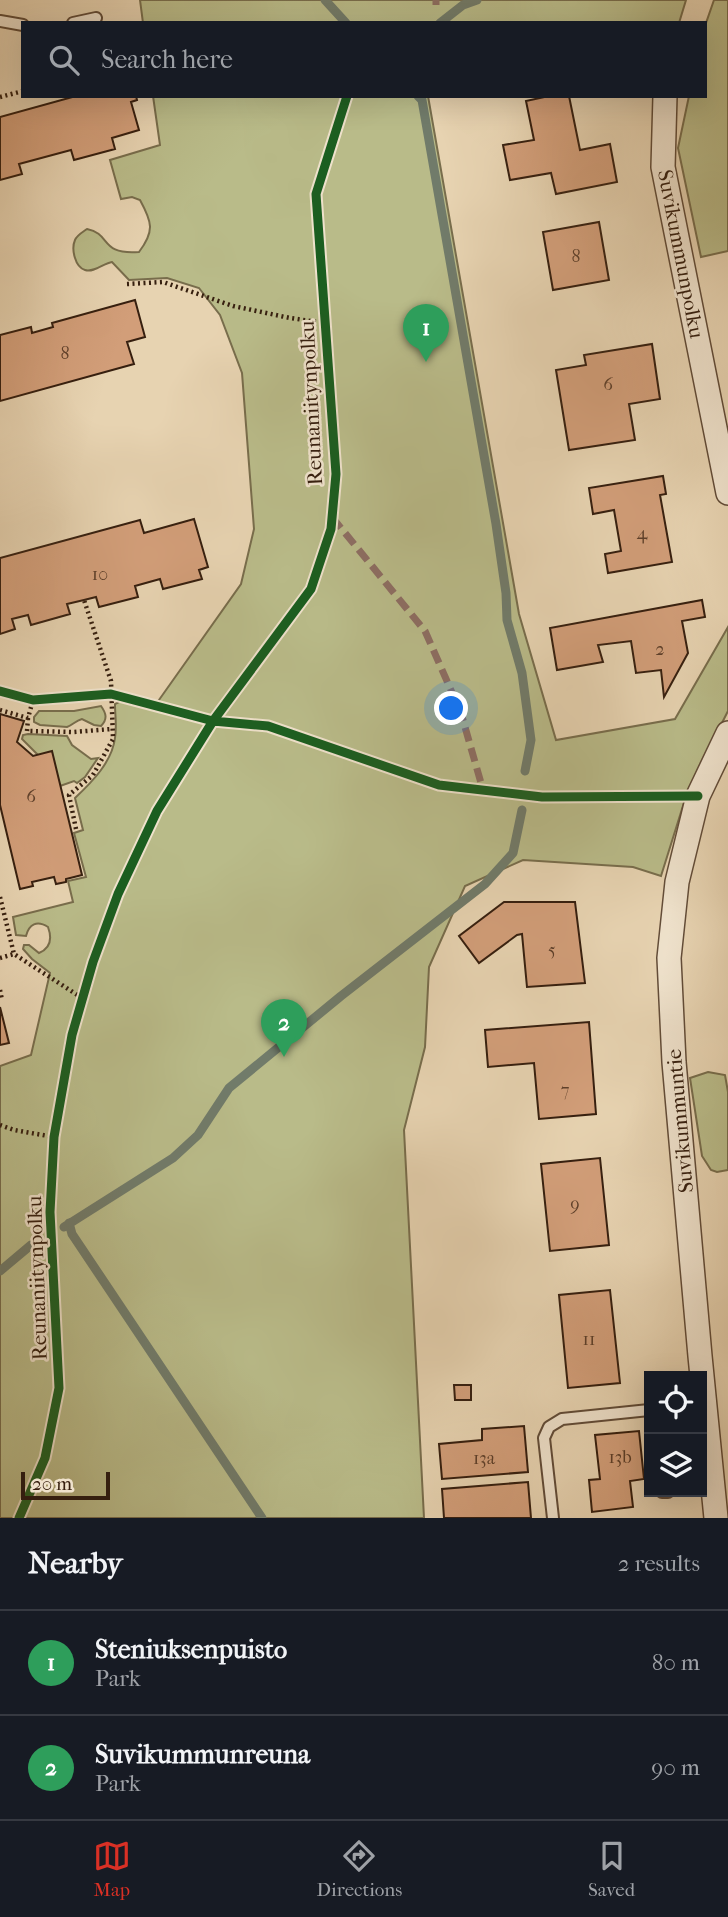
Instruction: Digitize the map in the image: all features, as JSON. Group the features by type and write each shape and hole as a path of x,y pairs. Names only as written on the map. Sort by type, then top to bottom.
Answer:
{"street":[{"name":"Suvikummunpolku","path":"665,98 663,167 728,493"},
{"name":"Suvikummuntie","path":"700,1371 674,1062 669,958 677,882 698,796 728,733"},
{"name":"Suvikummuntie","path":"705,1434 708,1489 716,1518"}],"lane":[{"path":"82,21 96,18"},
{"path":"0,21 21,25"},
{"path":"553,1518 544,1438 549,1426 562,1419 644,1411"}],"path":[{"path":"0,97 21,92"},
{"path":"127,284 163,282 233,306 325,323"},
{"path":"76,829 69,795 93,775 113,739 111,681 84,600"},
{"path":"98,695 124,697"},
{"path":"22,697 46,699"},
{"path":"33,700 27,731 112,729"},
{"path":"0,710 28,718"},
{"path":"0,900 14,954 82,998"},
{"path":"0,958 14,954"},
{"path":"78,1011 86,986"},
{"path":"0,990 2,1000"},
{"path":"53,1150 56,1124"},
{"path":"0,1125 54,1137"}],"green space":[{"path":"140,0 686,0 680,21 143,21"},
{"path":"714,0 728,0 728,251 701,257 678,148 689,98 707,98 707,21"},
{"path":"153,98 428,98 519,614 556,740 675,719 728,627 728,711 688,790 661,876 633,867 523,860 465,886 429,967 425,1047 404,1130 424,1518 0,1518 0,1066 31,1055 50,973 23,949 24,945 29,945 39,953 46,948 50,939 48,927 37,924 31,926 26,936 16,935 13,917 73,902 68,881 86,877 74,833 83,830 75,798 94,778 110,755 116,734 115,704 121,701 154,707 241,584 254,529 242,373 220,315 199,288 167,278 129,280 112,262 85,270 75,257 75,240 87,229 100,235 118,250 139,252 150,232 149,221 140,200 132,197 121,199 110,160 160,145"},
{"path":"101,706 106,716 101,726 82,719 67,727 34,722 39,711 74,711"},
{"path":"23,735 67,736 72,745 91,759 98,758 85,777 77,783 74,781 60,786 38,755 22,739"},
{"path":"708,1072 725,1075 728,1092 728,1170 717,1172 711,1170 702,1156 690,1078"}],"building":[{"path":"69,98 136,98 131,102 139,130 112,138 115,149 74,160 71,150 19,164 22,174 0,180 0,117"},
{"path":"569,98 580,150 610,144 617,182 556,194 551,173 510,180 503,145 534,140 526,101"},
{"path":"599,222 609,280 553,290 543,232"},
{"path":"135,300 145,337 127,342 134,364 0,401 0,335 31,327 32,333 53,327 52,323"},
{"path":"652,344 660,399 629,404 635,440 569,450 556,370 586,365 584,355"},
{"path":"663,476 666,494 660,495 672,562 608,573 605,554 621,551 614,510 593,514 589,488"},
{"path":"194,519 208,567 199,570 202,579 163,589 160,579 135,586 138,597 99,607 96,597 67,604 70,614 31,625 28,615 12,619 15,629 0,634 0,558 140,520 144,533"},
{"path":"702,600 705,617 682,621 688,653 664,697 661,670 636,673 631,641 598,645 603,662 557,670 550,628"},
{"path":"0,714 24,721 17,742 33,756 52,751 82,875 56,884 54,877 32,882 33,886 20,889 0,805"},
{"path":"504,902 575,902 585,983 527,987 522,934 479,963 459,936"},
{"path":"0,1007 9,1043 0,1045"},
{"path":"589,1022 596,1114 539,1119 534,1063 488,1067 485,1030"},
{"path":"600,1158 609,1245 550,1251 541,1164"},
{"path":"610,1290 620,1383 568,1388 559,1295"},
{"path":"454,1385 471,1385 471,1400 455,1400"},
{"path":"524,1426 528,1472 442,1479 439,1444 482,1440 482,1429"},
{"path":"639,1431 644,1479 630,1481 633,1507 592,1512 589,1480 600,1479 595,1435"},
{"path":"528,1482 531,1518 444,1518 442,1489"}],"waterway":[{"path":"325,0 344,21"},
{"path":"443,21 463,5 477,0"},
{"path":"420,98 496,524 507,620 522,673 531,740 525,771"},
{"path":"64,1227 173,1158 198,1135 229,1088 341,996 485,884 513,853 522,810"},
{"path":"69,1223 72,1234 262,1518"},
{"path":"0,1271 31,1245"}],"marked path":[{"path":"436,0 436,5"},
{"path":"332,517 425,631 461,713 483,790"}],"cycle path":[{"name":"Reunaniitynpolku","path":"19,1518 45,1458 59,1388 50,1212 54,1137 72,1035 93,962 118,894 157,811 213,721 311,589 331,529 336,474 316,194 346,98"},
{"path":"0,691 33,700 111,694 213,721 268,726 439,785 542,797 698,796"}],"place":[{"name":"Steniuksenpuisto","path":"426,362"},
{"name":"Suvikummunreuna","path":"284,1057"}]}
